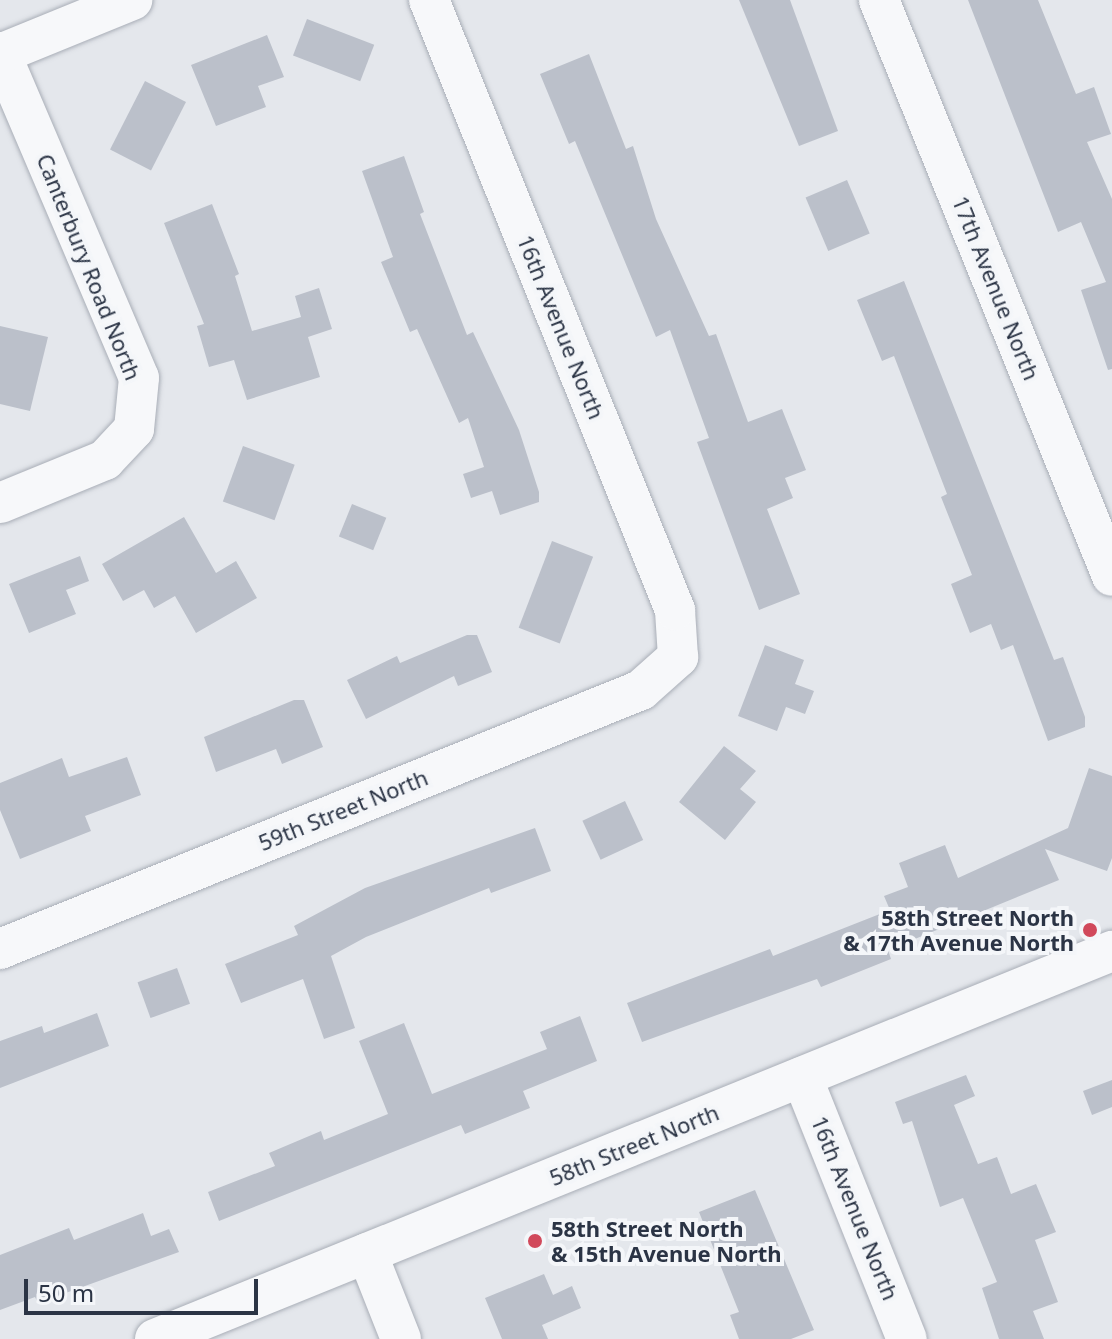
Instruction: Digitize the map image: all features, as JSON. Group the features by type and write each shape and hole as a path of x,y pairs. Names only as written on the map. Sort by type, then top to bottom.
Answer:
{"street":[{"path":"0,53 132,0"},
{"name":"16th Avenue North","path":"429,0 675,610 678,657"},
{"name":"17th Avenue North","path":"879,0 1112,576"},
{"name":"Canterbury Road North","path":"0,53 139,378 134,429 105,460 0,503"},
{"name":"59th Street North","path":"0,949 641,690 678,657"},
{"name":"58th Street North","path":"155,1339 1112,951"},
{"name":"16th Avenue North","path":"802,1077 907,1339"},
{"path":"367,1253 401,1339"}],"building":[{"path":"739,0 790,0 838,131 799,146"},
{"path":"968,0 1038,0 1076,94 1094,87 1111,134 1087,142 1112,199 1112,369 1108,370 1081,290 1106,282 1081,222 1058,232"},
{"path":"307,19 374,45 360,81 293,55"},
{"path":"267,35 284,77 258,86 266,107 216,126 191,65"},
{"path":"589,54 626,149 633,146 656,219 709,336 716,334 748,422 782,409 806,470 785,478 793,498 767,509 800,594 759,610 697,442 709,438 670,330 656,337 575,141 569,144 540,74"},
{"path":"145,81 186,102 151,170 110,150"},
{"path":"404,156 424,212 420,214 467,335 473,332 519,430 539,492 539,502 500,515 492,491 471,498 463,474 484,467 468,418 459,423 417,329 410,332 381,262 393,257 362,171"},
{"path":"847,180 870,233 828,251 806,198"},
{"path":"212,204 239,274 235,276 252,331 301,317 295,296 319,288 332,329 308,337 320,377 247,400 234,360 209,367 197,326 204,324 164,223"},
{"path":"904,281 1054,660 1063,657 1085,717 1085,727 1048,741 1013,645 1001,650 991,624 970,633 951,584 972,575 941,497 947,494 894,356 882,361 857,300"},
{"path":"0,326 48,337 30,411 0,404"},
{"path":"243,446 295,465 275,520 223,501"},
{"path":"352,504 386,518 373,550 339,536"},
{"path":"184,517 216,573 236,561 257,598 196,633 175,596 154,608 144,590 123,601 102,564"},
{"path":"552,541 593,557 560,644 519,628"},
{"path":"80,556 89,581 66,590 76,614 29,633 9,584"},
{"path":"467,635 477,635 492,672 458,686 454,676 366,719 347,680 397,656 400,663"},
{"path":"765,645 804,660 795,684 814,691 805,714 786,707 777,731 738,716"},
{"path":"294,700 304,700 323,747 282,764 276,749 216,772 204,737"},
{"path":"724,746 756,771 740,789 756,802 725,840 679,802"},
{"path":"127,757 141,795 85,816 91,831 20,859 0,810 0,783 62,758 69,777"},
{"path":"1089,768 1112,776 1112,858 1107,871 1045,849 1059,880 888,950 891,959 821,987 817,979 642,1042 627,1003 770,949 773,956 890,910 884,896 908,887 899,863 945,845 958,878 1068,828"},
{"path":"625,801 643,840 601,860 582,821"},
{"path":"535,828 551,871 491,893 489,888 366,937 331,956 355,1028 324,1039 303,979 241,1003 225,964 298,935 294,926 365,888"},
{"path":"177,968 190,1004 151,1018 138,982"},
{"path":"97,1013 109,1046 0,1088 0,1041 42,1026 44,1033"},
{"path":"580,1016 597,1061 523,1091 530,1108 465,1134 461,1125 219,1221 208,1192 275,1166 269,1153 321,1131 324,1140 388,1114 359,1041 404,1023 432,1094 547,1049 540,1032"},
{"path":"966,1075 975,1096 954,1105 978,1164 997,1157 1011,1194 1036,1184 1056,1232 1035,1240 1058,1302 1033,1311 1044,1339 999,1339 982,1288 997,1282 963,1198 940,1207 912,1121 903,1124 895,1102"},
{"path":"1112,1080 1112,1107 1092,1115 1083,1091"},
{"path":"755,1190 814,1330 791,1339 739,1339 730,1315 739,1312 699,1212"},
{"path":"143,1213 151,1236 169,1229 179,1252 38,1303 35,1297 0,1310 0,1255 69,1228 74,1240"},
{"path":"544,1274 553,1295 572,1286 581,1308 542,1325 548,1339 502,1339 485,1298"}],"place":[{"name":"58th Street North & 17th Avenue North","path":"1090,930"},
{"name":"58th Street North & 15th Avenue North","path":"535,1241"}]}
